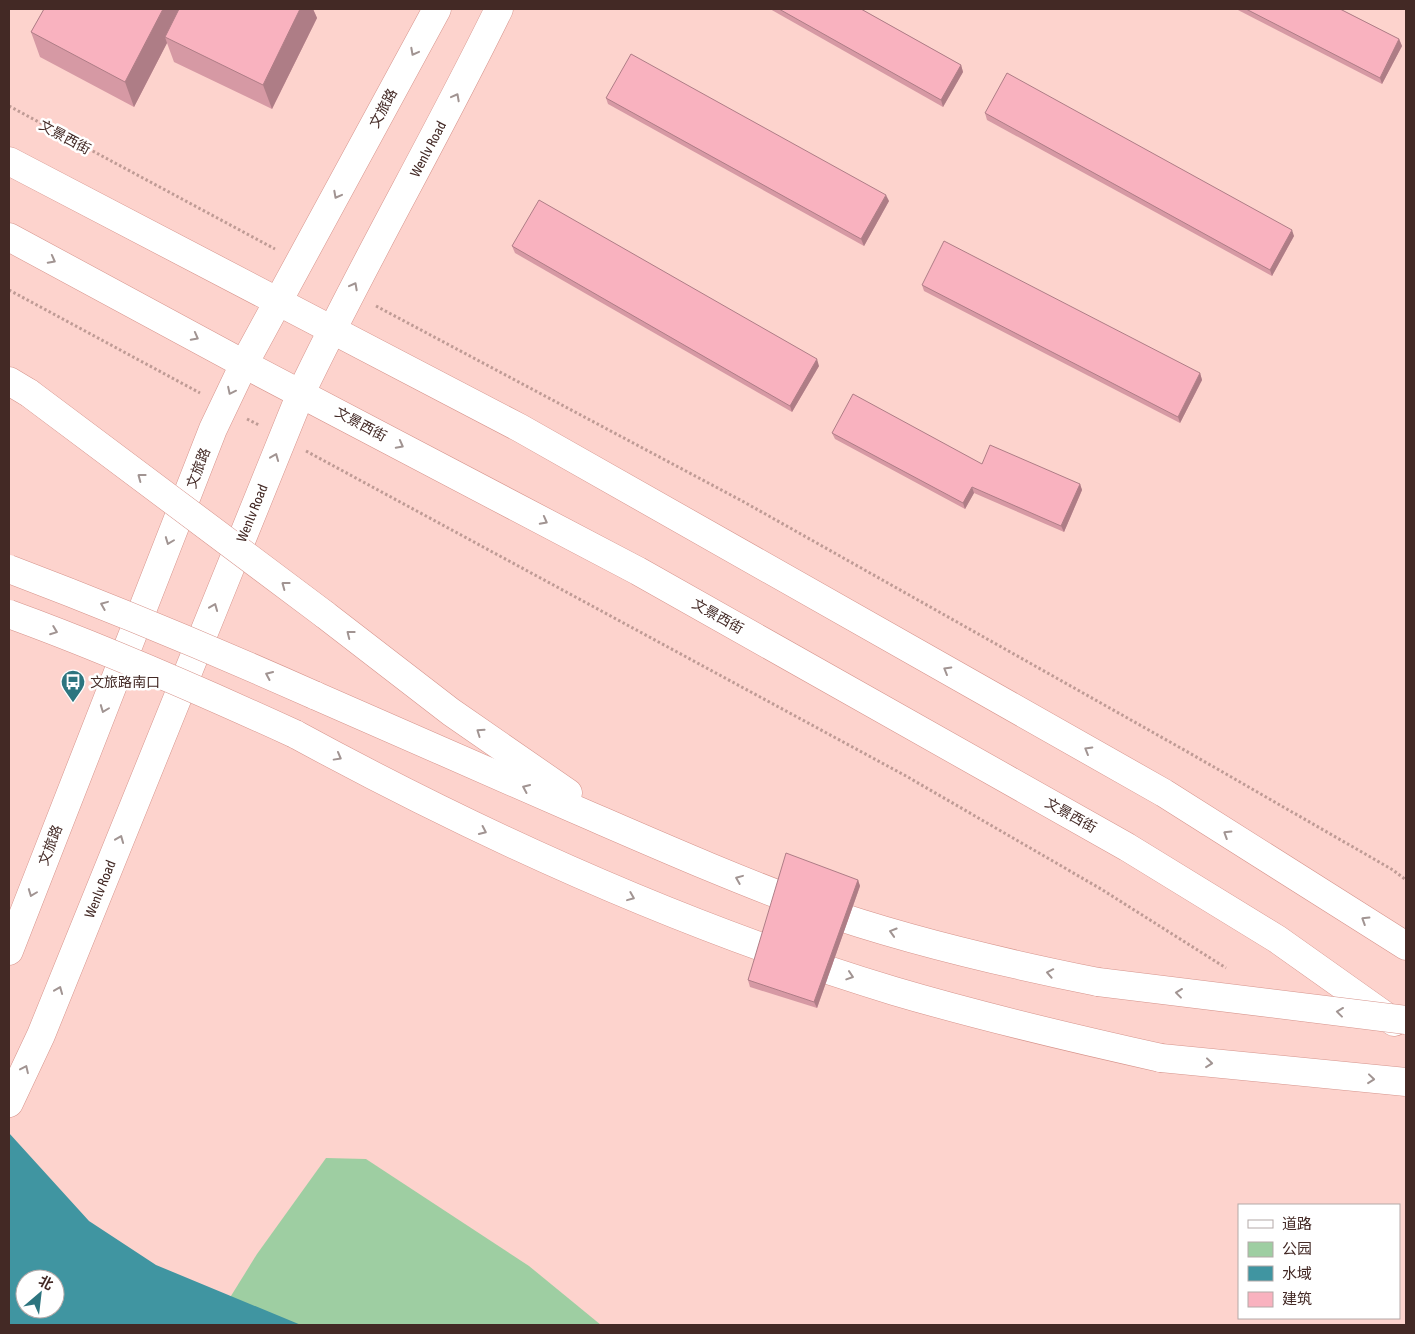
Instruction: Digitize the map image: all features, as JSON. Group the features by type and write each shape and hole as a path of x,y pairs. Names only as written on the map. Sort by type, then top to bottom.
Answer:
{"main road":[{"name":"文旅路","path":"9,951 213,429 244,364 437,9"},
{"name":"Wenlv Road","path":"9,1103 41,1035 301,393 331,329 468,73 500,9"},
{"path":"9,161 520,428 1164,793 1406,946"},
{"name":"文景西街","path":"9,237 244,364 638,571 1127,847 1277,939 1406,1030"},
{"path":"19,387 324,614 451,712 621,829"},
{"path":"9,569 112,608 209,648 621,829 752,885 820,910 974,955 1098,982 1406,1020"},
{"path":"9,614 113,654 295,734 377,779 544,860 717,930 892,990 1070,1038 1161,1058 1406,1082"}],"path":[{"name":"文景西街","path":"9,106 300,263"},
{"path":"9,290 343,472 625,622 906,776 1102,889 1233,973"},
{"path":"351,292 744,502 1186,751 1392,870 1406,880"}],"green space":[{"path":"326,1158 366,1159 529,1266 601,1325 213,1325 257,1254"}],"water":[{"path":"9,1133 89,1221 156,1265 301,1325 9,1325"}],"building":[{"path":"44,9 163,9 125,82 31,32"},
{"path":"179,9 300,9 263,85 165,37"},
{"path":"779,9 861,9 961,65 941,100"},
{"path":"1246,9 1340,9 1399,39 1380,78"},
{"path":"631,54 886,195 861,239 606,98"},
{"path":"1007,73 1292,230 1270,270 985,113"},
{"path":"539,200 817,359 790,406 512,246"},
{"path":"944,241 1200,373 1178,417 922,285"},
{"path":"853,394 982,464 990,445 1080,484 1061,526 972,487 963,503 832,433"},
{"path":"786,853 858,880 814,1002 748,980"}],"place":[{"name":"文旅路南口","path":"73,703"}]}
